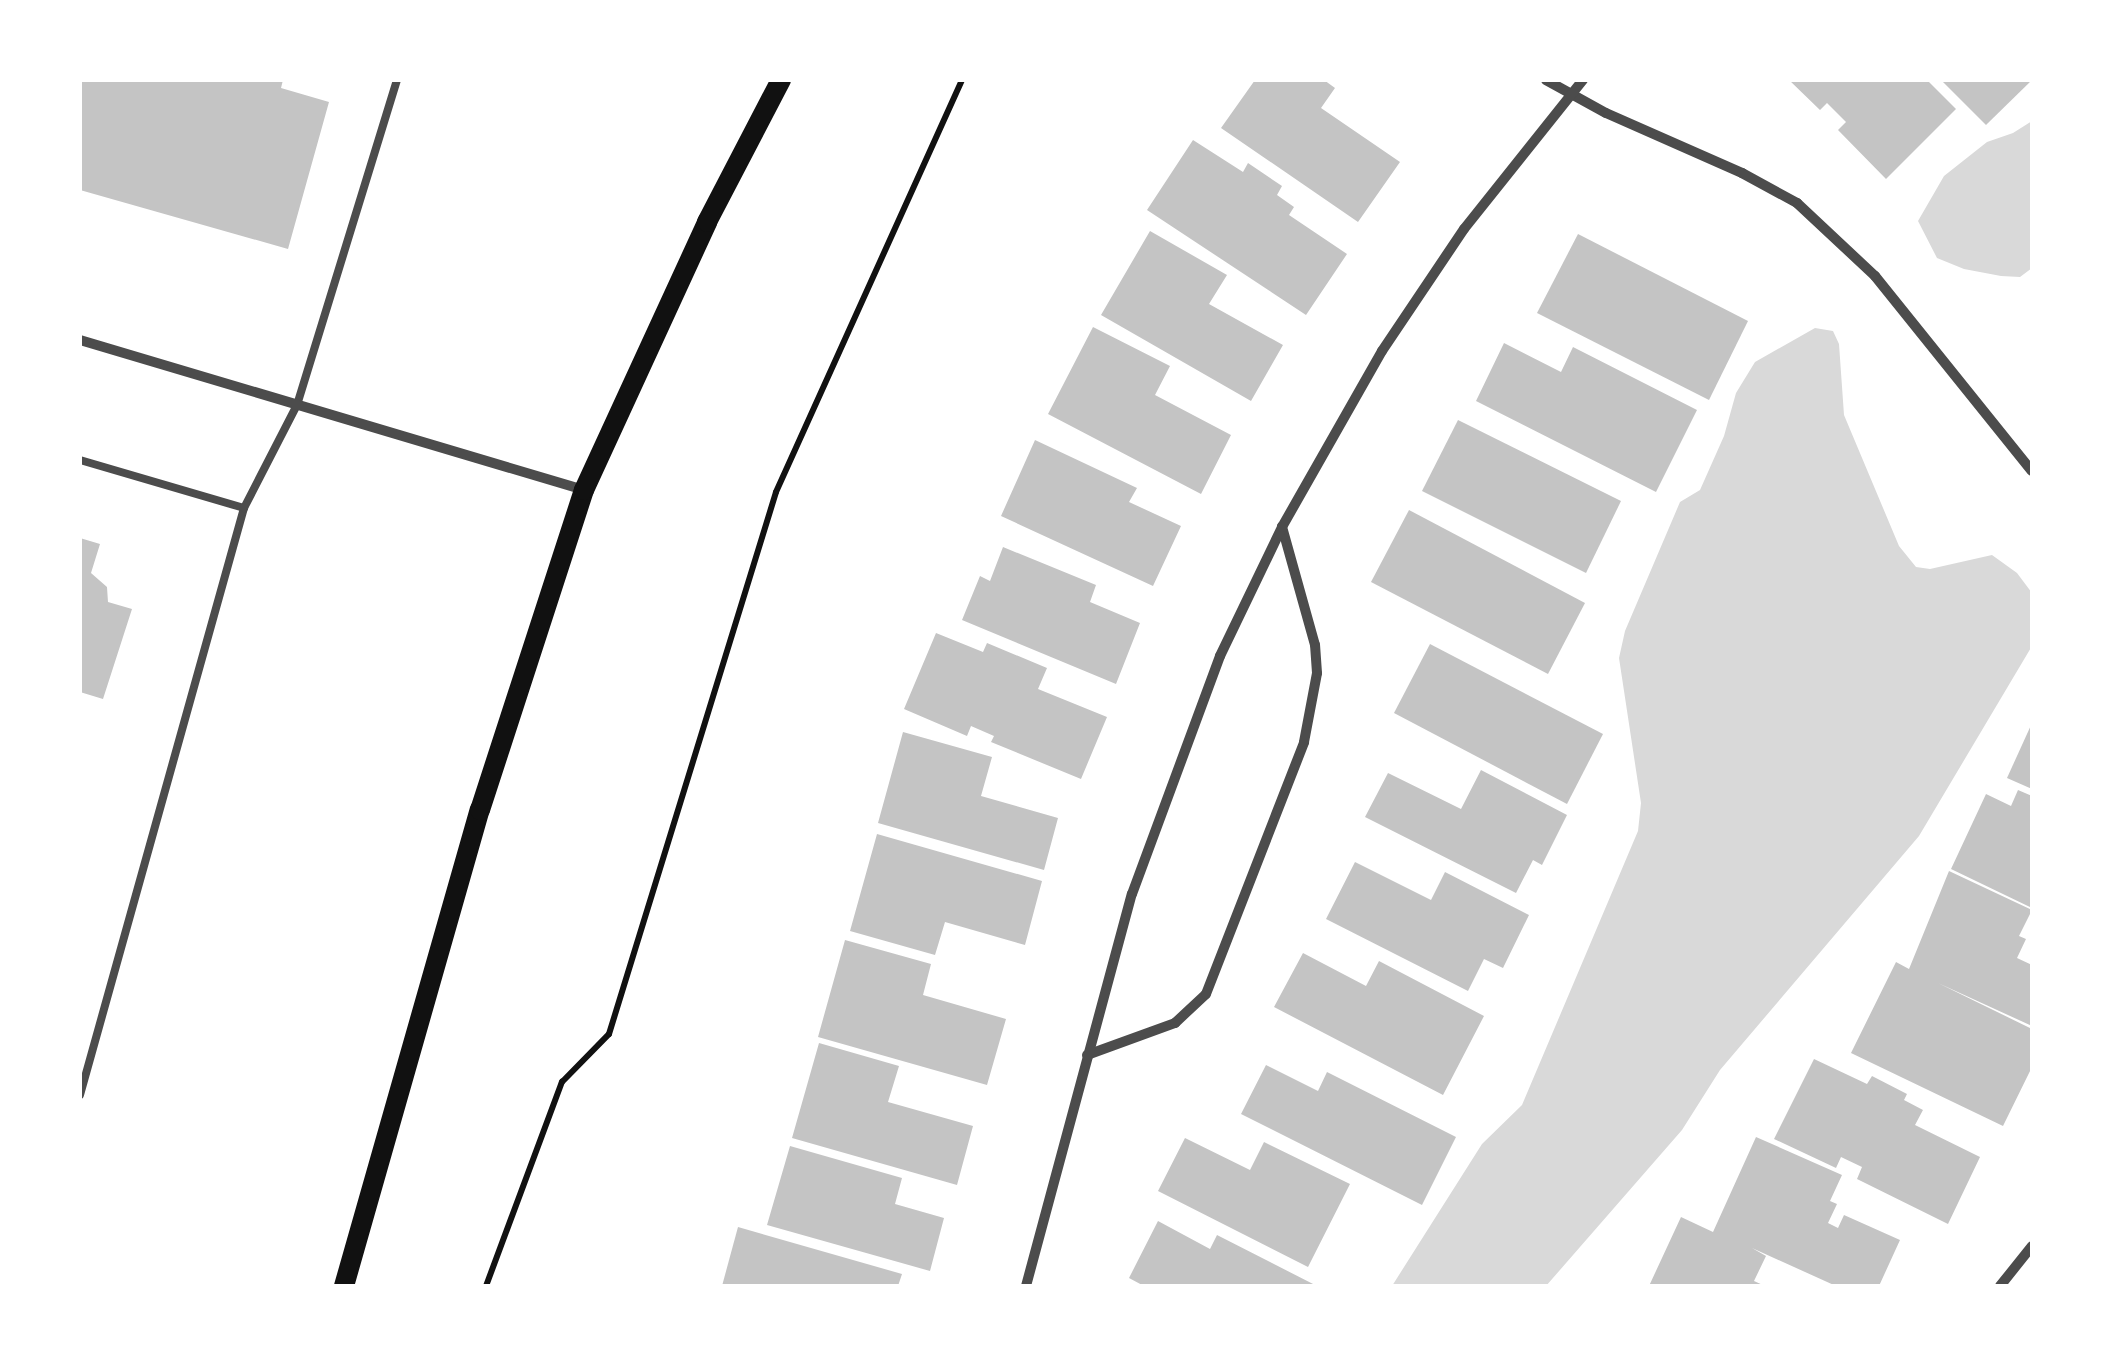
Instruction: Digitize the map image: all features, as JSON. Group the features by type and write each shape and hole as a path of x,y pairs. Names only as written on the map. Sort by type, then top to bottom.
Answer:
{"main road":[{"path":"344,1286 480,810 584,490 706,222 781,80"}],"street":[{"path":"1546,80 1742,172 1798,203 1875,276 2032,471"},
{"path":"1026,1286 1132,894 1189,732 1282,527 1392,336 1464,230 1583,80"},
{"path":"80,340 584,490"},
{"path":"1087,1055 1176,1023 1206,994 1304,742 1312,716 1316,645 1282,527"},
{"path":"2000,1286 2032,1246"}],"lane":[{"path":"80,1095 244,508 296,405 397,80"},
{"path":"80,460 244,508"},
{"path":"80,1040 92,1051"}],"path":[{"path":"486,1286 562,1082 609,1034 776,492 962,80"}],"shaded area":[{"path":"2032,121 2032,268 2020,277 2001,276 1964,269 1937,258 1918,221 1944,176 1987,142"},
{"path":"1815,328 1833,331 1839,344 1844,415 1899,546 1916,567 1930,569 1992,555 2017,573 2032,593 2032,646 1919,836 1720,1070 1682,1130 1546,1286 1392,1286 1482,1144 1522,1105 1638,831 1641,803 1619,658 1625,631 1680,502 1700,490 1724,436 1736,393 1755,362"}],"building":[{"path":"80,80 283,80 281,88 329,102 288,249 80,190"},
{"path":"1255,80 1324,80 1335,88 1321,108 1400,162 1358,222 1221,128"},
{"path":"1789,80 1927,80 1956,109 1886,179 1838,130 1846,122 1827,103 1820,110"},
{"path":"1941,80 2032,80 1986,125"},
{"path":"1193,140 1243,172 1248,163 1282,186 1277,195 1294,207 1289,215 1347,254 1306,315 1147,210"},
{"path":"1150,231 1227,275 1209,304 1283,345 1251,401 1101,315"},
{"path":"1578,234 1748,321 1709,400 1537,313"},
{"path":"1093,327 1170,366 1155,395 1231,435 1201,494 1048,414"},
{"path":"1504,343 1561,372 1573,347 1697,410 1656,492 1476,401"},
{"path":"1458,420 1621,501 1586,573 1422,491"},
{"path":"1035,440 1137,488 1129,502 1181,526 1153,586 1001,516"},
{"path":"1409,510 1585,603 1548,674 1371,582"},
{"path":"80,538 100,544 91,573 107,587 108,602 132,609 103,699 80,692"},
{"path":"1003,547 1096,585 1090,602 1140,623 1116,684 962,620 980,576 990,581"},
{"path":"936,633 983,652 987,643 1047,668 1038,689 1107,717 1081,779 991,742 994,736 971,726 967,736 904,709"},
{"path":"1430,644 1603,734 1567,804 1394,713"},
{"path":"2032,723 2032,789 2007,778"},
{"path":"903,732 992,757 981,796 1058,818 1044,870 878,823"},
{"path":"1481,770 1567,815 1542,865 1533,860 1516,893 1365,817 1388,773 1461,809"},
{"path":"2018,790 2032,796 2032,908 1951,869 1986,794 2011,806"},
{"path":"877,834 1042,881 1025,945 945,922 935,955 850,931"},
{"path":"1355,862 1431,900 1445,872 1529,915 1503,968 1484,959 1468,991 1326,919"},
{"path":"1949,871 2032,910 2019,936 2026,939 2017,958 2032,965 2032,1026 1938,983 2032,1029 2032,1067 2003,1126 1851,1053 1896,962 1909,969"},
{"path":"845,940 931,964 923,995 1006,1019 987,1085 818,1037"},
{"path":"1303,953 1366,986 1379,961 1484,1016 1443,1095 1274,1007"},
{"path":"819,1043 899,1066 888,1102 973,1126 957,1185 792,1138"},
{"path":"1814,1059 1867,1084 1872,1076 1907,1094 1904,1100 1923,1110 1915,1125 1980,1157 1948,1224 1857,1179 1862,1167 1841,1157 1836,1168 1774,1139"},
{"path":"1266,1065 1318,1091 1327,1072 1456,1137 1422,1205 1241,1114"},
{"path":"1756,1137 1842,1175 1830,1201 1837,1204 1828,1223 1838,1228 1844,1215 1900,1240 1879,1286 1836,1286 1752,1248 1766,1256 1754,1281 1765,1286 1649,1286 1681,1217 1713,1232"},
{"path":"1185,1138 1250,1170 1264,1142 1350,1184 1308,1267 1158,1191"},
{"path":"790,1146 902,1178 895,1204 944,1218 930,1271 767,1225"},
{"path":"1158,1221 1210,1249 1217,1235 1317,1286 1144,1286 1129,1278"},
{"path":"738,1227 902,1274 898,1286 722,1286"}]}
